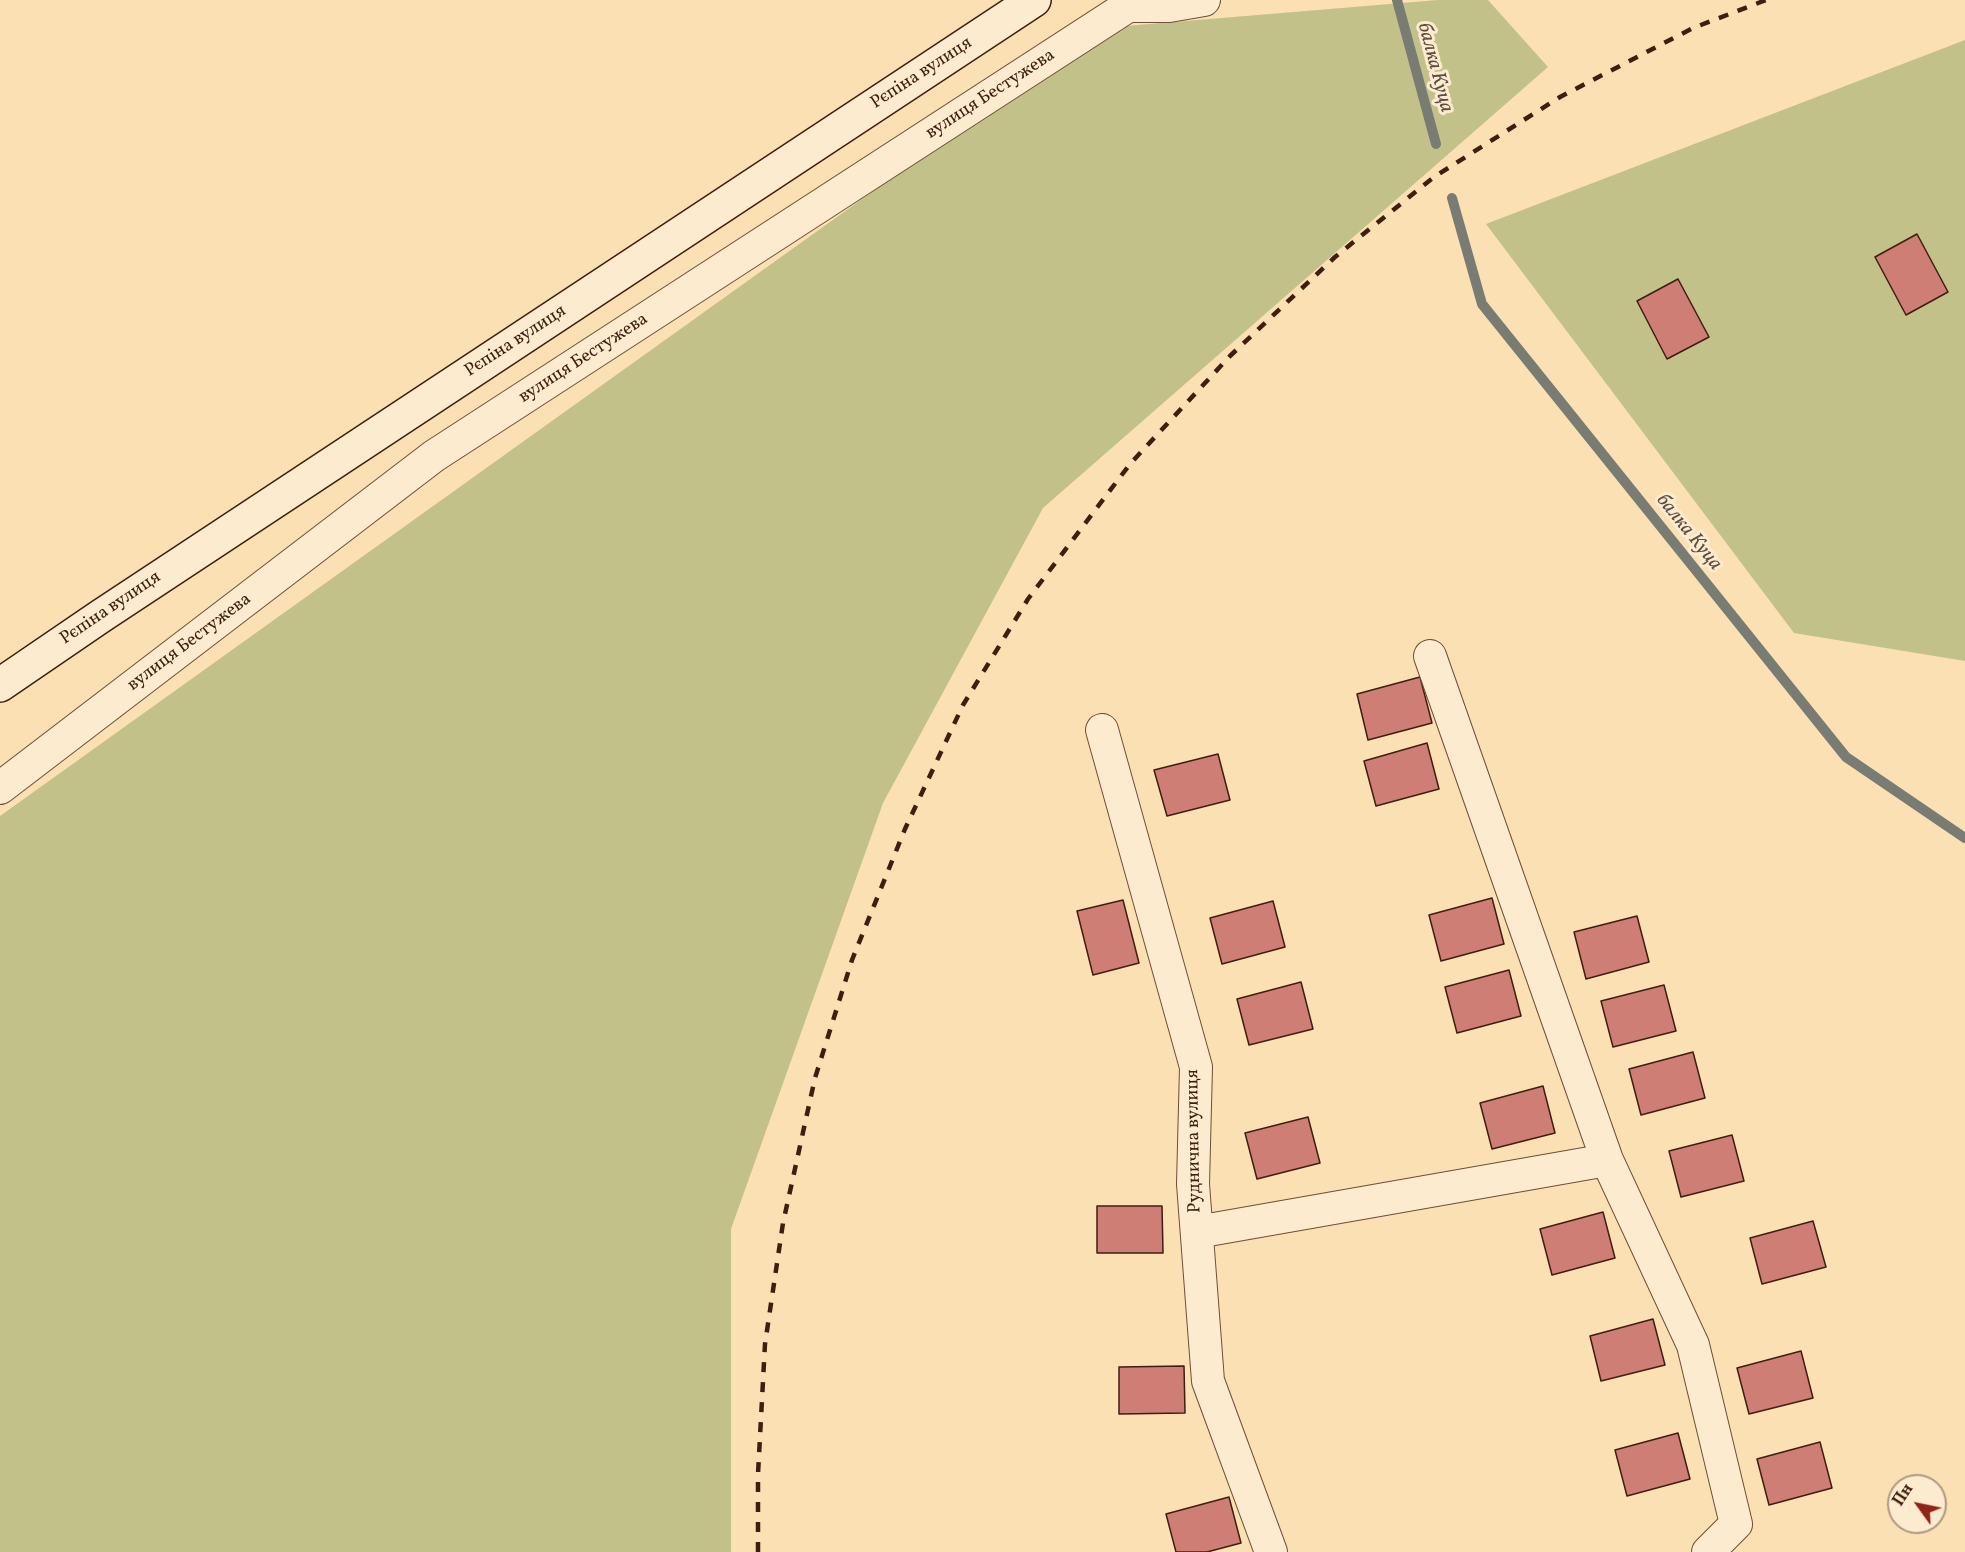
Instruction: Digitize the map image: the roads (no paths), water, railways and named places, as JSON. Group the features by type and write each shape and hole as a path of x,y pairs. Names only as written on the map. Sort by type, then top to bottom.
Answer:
{"street":[{"name":"Рєпіна вулиця","path":"0,685 100,616 1034,0"},
{"name":"вулиця Бестужева","path":"0,788 434,456 1125,3 1169,6 1204,0"},
{"path":"1430,656 1607,1160 1693,1345 1736,1524 1708,1552"},
{"name":"Руднична вулиця","path":"1102,730 1196,1067 1193,1184 1208,1381 1271,1552"},
{"path":"1197,1232 1607,1160"}],"waterway":[{"name":"балка Куца","path":"1397,0 1436,144"},
{"name":"балка Куца","path":"1452,198 1482,304 1846,757 1965,838"}],"railway":[{"path":"758,1552 758,1474 765,1344 783,1223 815,1078 852,960 905,829 963,705 1028,599 1130,464 1230,356 1335,257 1434,177 1560,97 1693,28 1766,0"}]}
